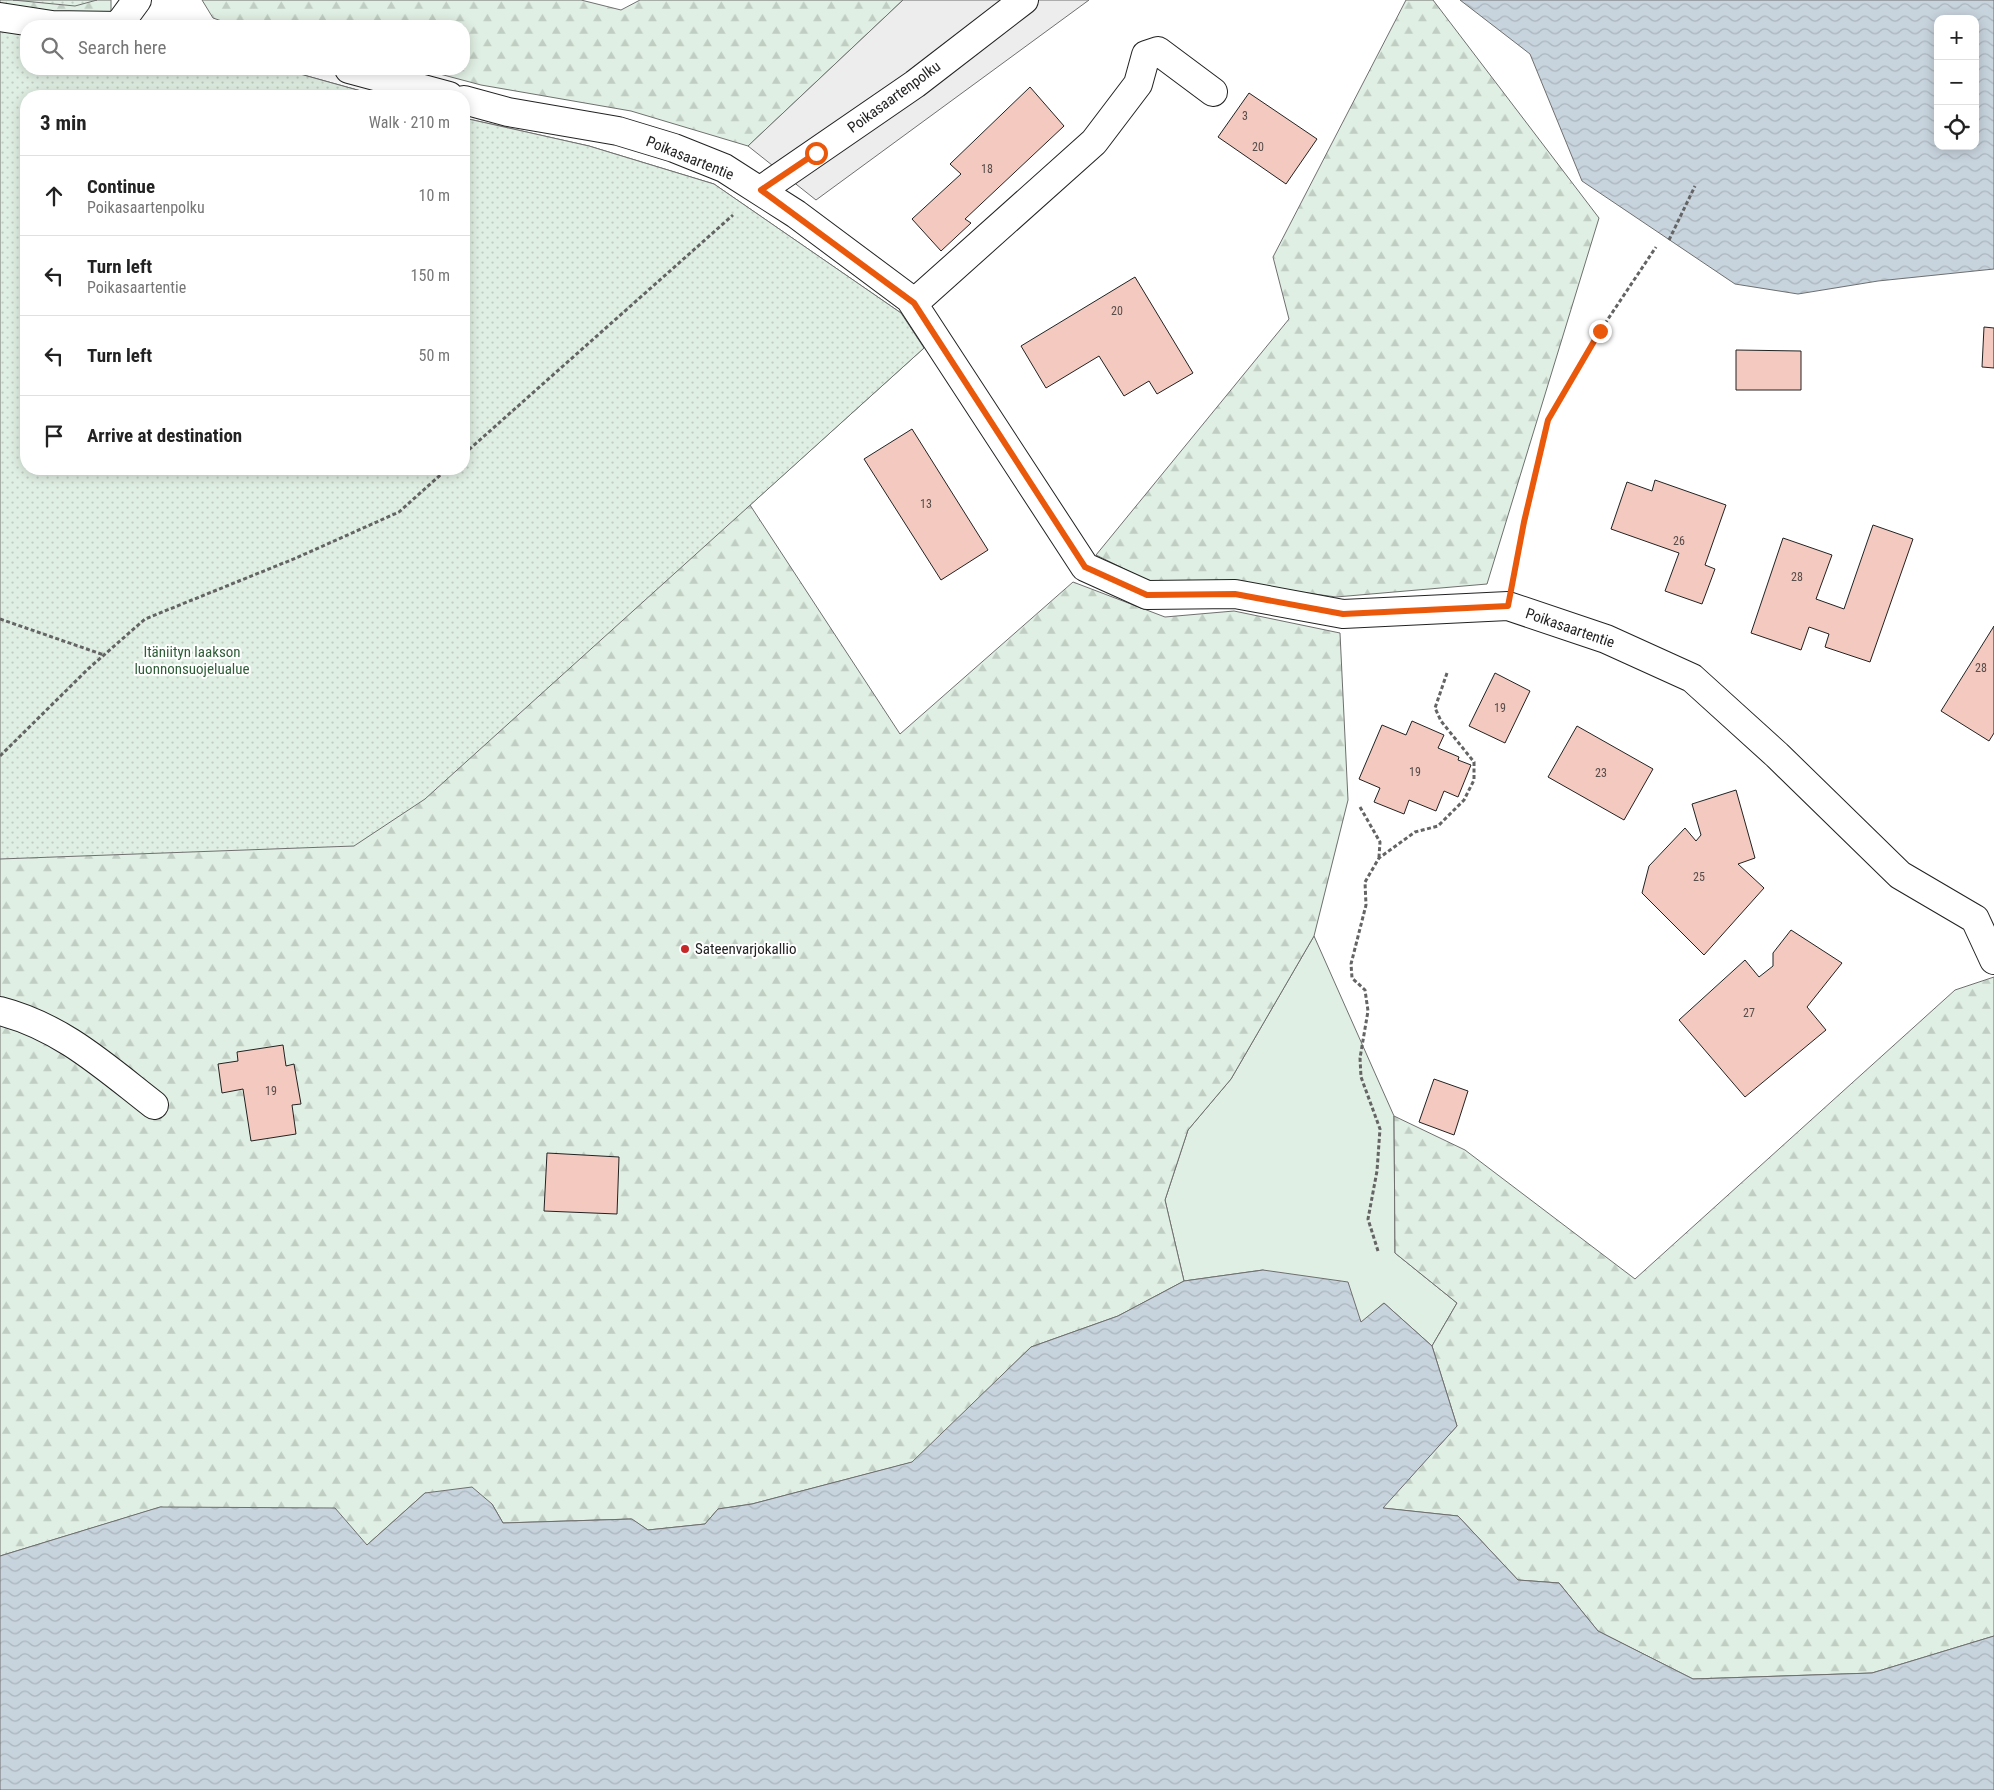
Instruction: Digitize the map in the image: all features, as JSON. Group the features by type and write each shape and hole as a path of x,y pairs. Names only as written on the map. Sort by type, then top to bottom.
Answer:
{"street":[{"path":"123,20 137,0"},
{"name":"Poikasaartenpolku","path":"761,190 915,84 1024,0"},
{"path":"0,17 20,20"},
{"path":"914,303 1094,142 1138,84 1146,55 1158,51 1213,92"},
{"path":"371,75 427,90"},
{"name":"Poikasaartentie","path":"470,102 508,112 618,131 674,148 724,168 761,190 914,303 1085,567 1147,595 1235,594 1343,614 1508,606 1606,639 1692,678 1777,755 1900,875 1984,914"},
{"path":"1984,914 1994,960"},
{"path":"0,1011 26,1017 71,1040 154,1106"}],"path":[{"path":"1669,240 1695,186"},
{"path":"470,449 761,190"},
{"path":"1508,606 1524,522 1548,420 1600,331 1656,247"},
{"path":"0,756 88,669 145,619 296,558 399,512 440,475"},
{"path":"0,619 104,655"},
{"path":"1378,1250 1368,1219 1377,1171 1380,1129 1361,1077 1360,1058 1368,1011 1365,990 1352,978 1351,964 1366,904 1365,882 1379,858 1415,832 1438,826 1464,800 1474,780 1474,762 1441,720 1435,708 1447,674"},
{"path":"1360,807 1380,842 1379,858"}],"green space":[{"path":"0,0 111,0 111,20 20,20 20,75 304,75 357,90 20,90 20,475 470,475 470,119 589,146 714,184 901,313 924,348 750,505 900,734 1073,582 1165,617 1234,611 1340,633 1348,800 1314,936 1231,1079 1188,1130 1165,1200 1184,1281 1118,1316 1031,1347 913,1462 752,1504 718,1509 705,1524 648,1530 631,1519 503,1523 492,1504 425,1493 367,1545 161,1507 0,1556"},
{"path":"13,0 97,0 75,6"},
{"path":"202,0 581,0 621,10 640,0 903,0 748,146 631,111 481,85 444,75 470,75 470,20 219,20 213,18"},
{"path":"1406,0 1433,0 1599,218 1487,584 1336,597 1236,583 1153,583 1096,555 1289,319 1273,257"},
{"name":"Itäniityn laakson luonnonsuojelualue","path":"0,31 20,34 20,75 304,75 357,90 20,90 20,475 470,475 470,119 589,146 714,184 901,313 924,348 425,799 354,846 0,859"},
{"path":"1314,936 1394,1116 1395,1253 1457,1303 1432,1346 1384,1303 1362,1322 1263,1270 1184,1281 1165,1200 1188,1130 1231,1079"},
{"path":"1994,977 1994,1636 1872,1673 1693,1679 1598,1631 1559,1583 1518,1580 1458,1516 1382,1508 1457,1426 1432,1346 1457,1303 1395,1253 1394,1116 1465,1150 1635,1279 1955,990"}],"shaded area":[{"path":"903,0 1089,0 816,200 748,146"}],"water":[{"path":"1460,0 1994,0 1994,269 1878,281 1798,294 1735,284 1582,181 1530,54"},
{"path":"1263,1270 1348,1282 1361,1322 1384,1303 1432,1346 1457,1426 1383,1508 1458,1516 1518,1580 1559,1583 1598,1631 1693,1679 1872,1673 1994,1636 1994,1790 0,1790 0,1556 160,1507 335,1508 367,1545 425,1493 472,1487 492,1504 503,1523 632,1519 648,1530 705,1524 718,1509 752,1504 912,1462 1031,1347 1118,1316 1184,1281"}],"building":[{"path":"1030,87 1064,126 965,219 971,223 941,251 912,219 961,174 950,164"},
{"path":"1249,93 1317,139 1286,184 1218,137"},
{"path":"1135,277 1193,373 1157,394 1149,381 1124,396 1099,356 1046,388 1021,346"},
{"path":"1984,327 1994,328 1994,368 1982,367"},
{"path":"1736,350 1801,351 1801,390 1736,390"},
{"path":"912,429 988,550 941,580 864,459"},
{"path":"1655,480 1726,505 1705,565 1715,569 1702,604 1665,591 1679,553 1611,529 1627,482 1652,491"},
{"path":"1873,525 1913,539 1870,662 1825,647 1829,634 1809,627 1801,650 1751,633 1783,538 1832,555 1816,599 1844,609"},
{"path":"1994,626 1994,733 1989,741 1941,711"},
{"path":"1495,673 1530,691 1505,743 1469,726"},
{"path":"1412,721 1444,735 1438,748 1459,757 1458,760 1471,765 1458,797 1444,791 1436,811 1409,800 1404,814 1374,802 1380,788 1359,779 1382,725 1406,735"},
{"path":"1577,726 1653,769 1624,820 1548,777"},
{"path":"1736,790 1755,858 1738,864 1764,888 1704,955 1642,893 1649,866 1685,828 1696,841 1701,835 1692,804"},
{"path":"1791,930 1842,963 1807,1007 1826,1030 1745,1097 1679,1020 1745,960 1759,977 1773,966 1773,953"},
{"path":"283,1045 286,1066 294,1064 301,1104 292,1105 296,1134 251,1141 243,1089 222,1093 218,1064 238,1061 237,1052"},
{"path":"1434,1079 1468,1091 1454,1135 1419,1122"},
{"path":"547,1153 619,1157 617,1214 544,1211"}],"place":[{"name":"Sateenvarjokallio","path":"685,949"}],"route":[{"path":"816,153 761,190 914,303 1085,567 1147,595 1235,594 1343,614 1508,606 1524,522 1548,420 1600,331"}]}
